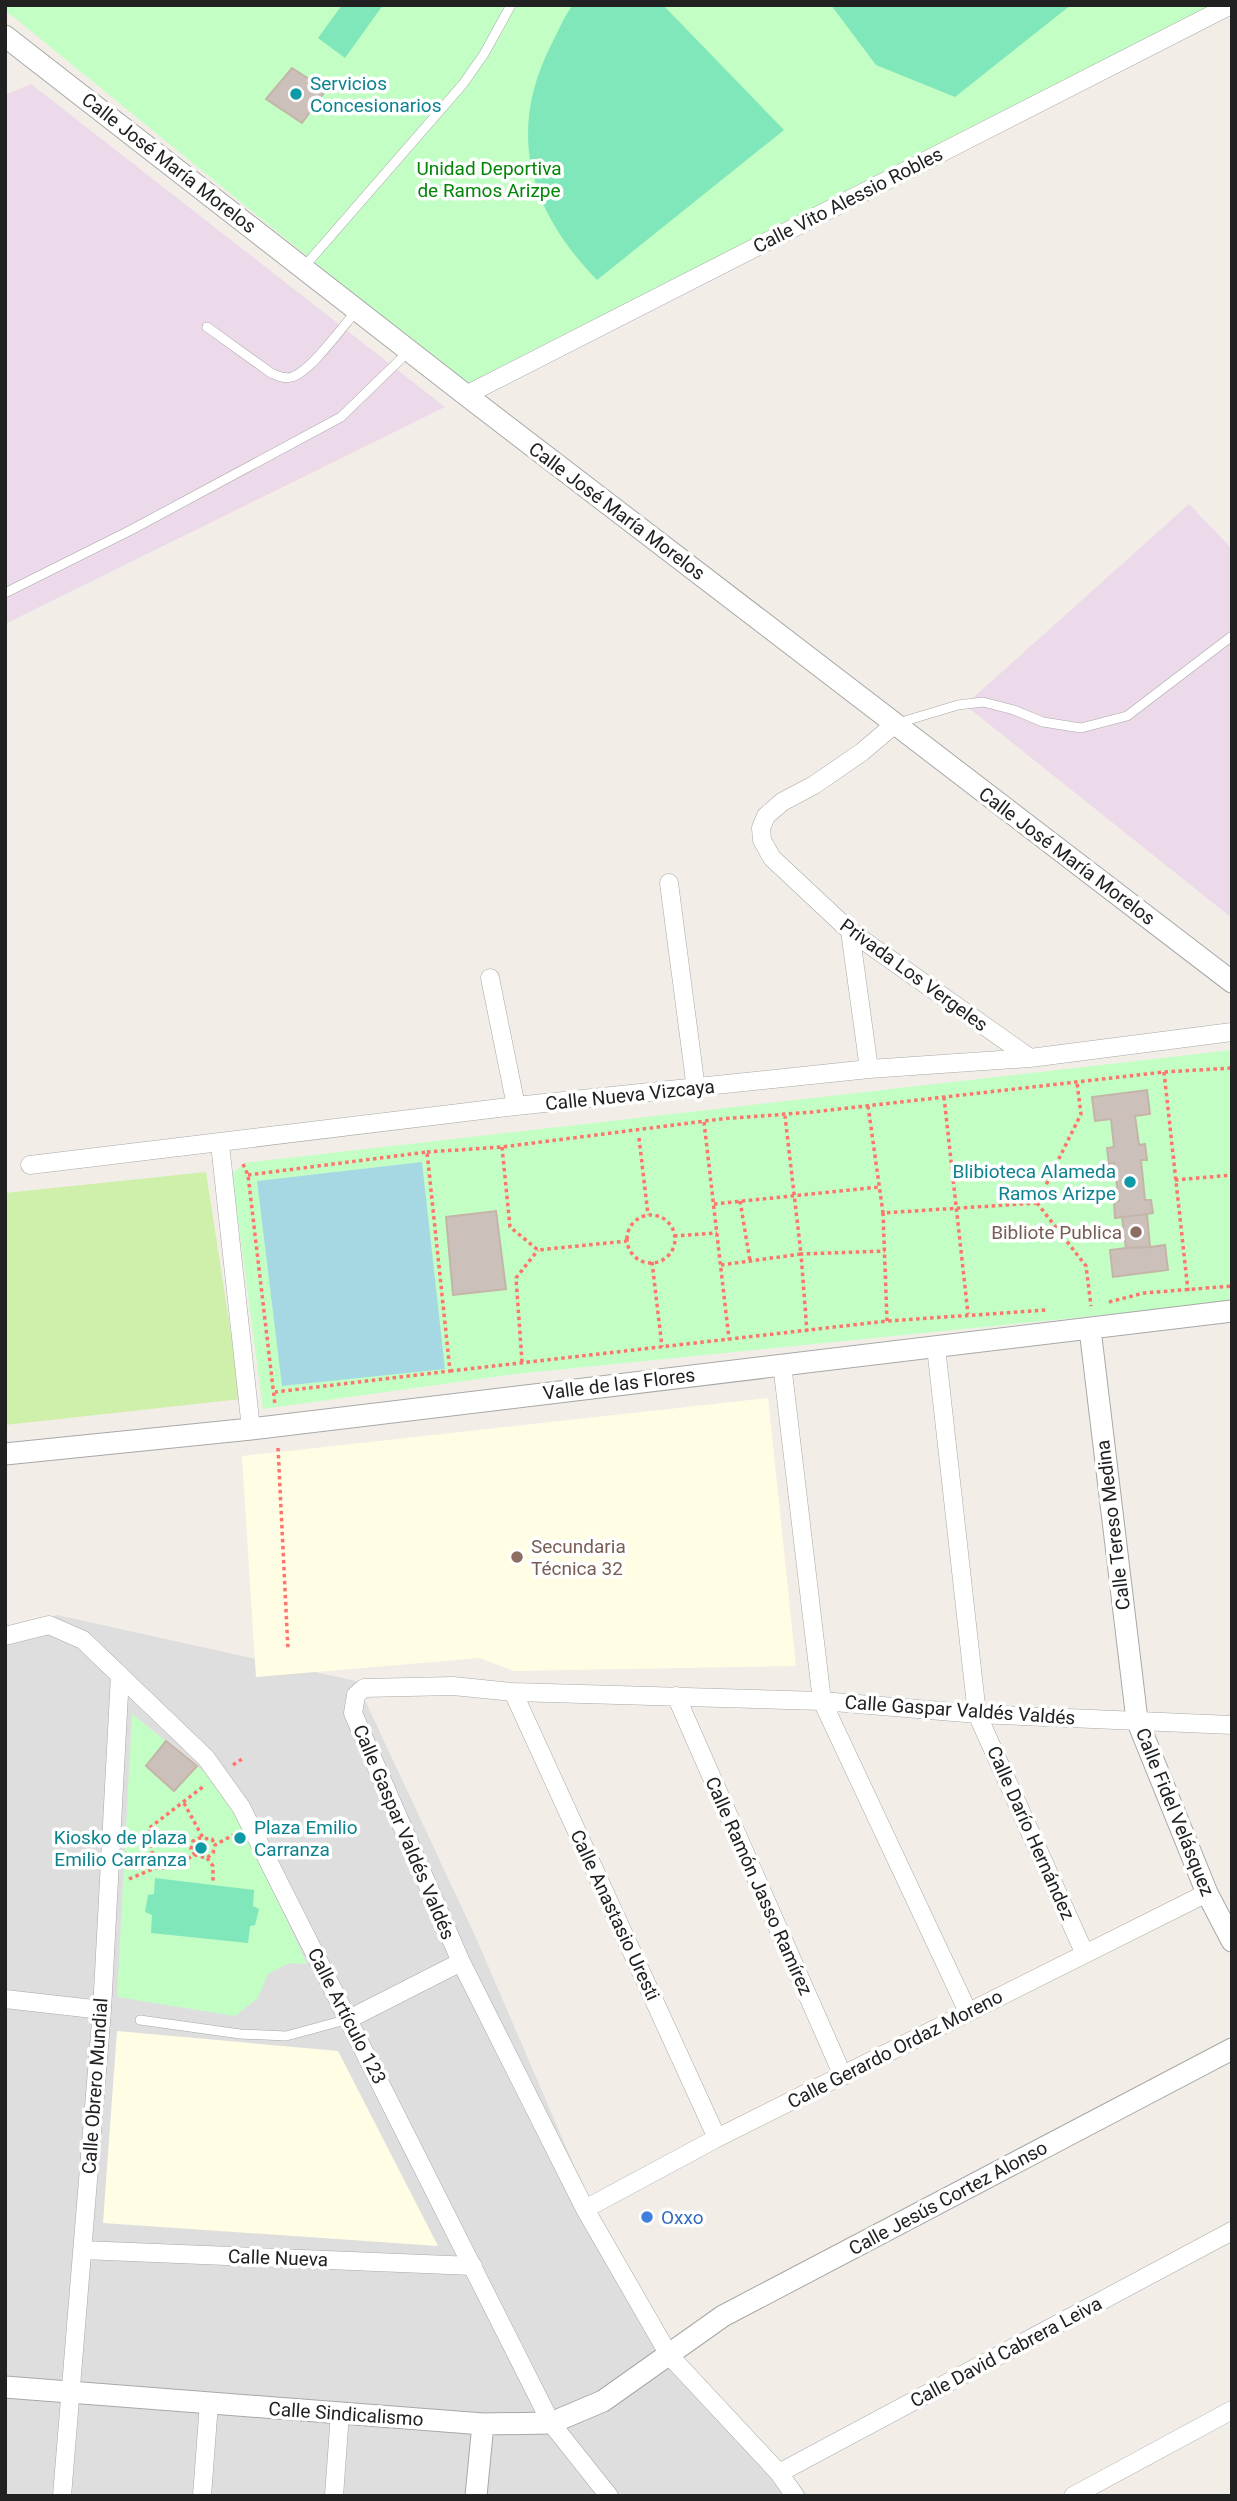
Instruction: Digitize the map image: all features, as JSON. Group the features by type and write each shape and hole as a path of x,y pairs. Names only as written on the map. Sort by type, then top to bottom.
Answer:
{"street":[{"name":"Calle Vito Alessio Robles","path":"466,395 1231,5"},
{"name":"Calle José María Morelos","path":"11,46 1232,982"},
{"name":"Privada Los Vergeles","path":"895,724 862,752 814,785 782,802 766,816 761,828 762,840 772,858 850,930 1030,1058"},
{"path":"669,883 696,1089"},
{"path":"850,930 869,1069"},
{"path":"489,978 516,1106"},
{"name":"Calle Nueva Vizcaya","path":"30,1165 516,1106 869,1069 1030,1058 1232,1032"},
{"path":"220,1144 251,1429"},
{"name":"Valle de las Flores","path":"5,1454 251,1429 1232,1311"},
{"name":"Calle Tereso Medina","path":"1090,1329 1137,1720"},
{"name":"Calle Darío Hernández","path":"936,1347 978,1714 1084,1952"},
{"path":"782,1364 822,1701 968,2012"},
{"name":"Calle Artículo 123","path":"5,1636 49,1625 66,1630 83,1640 206,1758 250,1826 551,2423 608,2496"},
{"name":"Calle Obrero Mundial","path":"62,2496 102,2010 120,1675"},
{"name":"Calle Gaspar Valdés Valdés","path":"795,2496 779,2473 669,2355 585,2209 461,1962 353,1713 356,1695 363,1688 453,1686 513,1692 822,1701 978,1714 1232,1725"},
{"name":"Calle Anastasio Uresti","path":"513,1692 717,2138"},
{"name":"Calle Ramón Jasso Ramírez","path":"676,1696 843,2076"},
{"name":"Calle Fidel Velásquez","path":"1137,1720 1207,1893 1232,1941"},
{"name":"Calle Gerardo Ordaz Moreno","path":"585,2209 717,2138 1084,1952 1207,1893"},
{"path":"349,2019 461,1962"},
{"path":"5,1999 102,2010"},
{"name":"Calle Jesús Cortez Alonso","path":"669,2355 723,2316 1232,2049"},
{"name":"Calle David Cabrera Leiva","path":"779,2473 1232,2231"},
{"name":"Calle Nueva","path":"82,2250 473,2266"},
{"name":"Calle Sindicalismo","path":"5,2387 483,2424 551,2423 603,2400 669,2355"},
{"path":"202,2496 209,2403"},
{"path":"1073,2496 1232,2410"},
{"path":"334,2496 340,2413"},
{"path":"476,2496 483,2424"}],"lane":[{"path":"303,268 463,83 484,54 511,5"},
{"path":"207,327 271,373 293,377 307,367 357,310"},
{"path":"5,593 131,530 341,417 409,351"},
{"path":"895,724 958,705 983,702 1014,710 1043,722 1081,728 1126,716 1232,636"},
{"path":"140,2020 240,2034 286,2036 349,2019"}],"path":[{"path":"288,1650 275,1392 248,1175 704,1121 1164,1072 1232,1068"},
{"path":"1164,1072 1188,1291"},
{"path":"1037,1203 1081,1114 1077,1082"},
{"path":"944,1096 968,1314"},
{"path":"868,1106 883,1213 887,1321"},
{"path":"785,1116 796,1197 807,1332"},
{"path":"704,1121 729,1339"},
{"path":"639,1138 648,1215"},
{"path":"502,1147 510,1227 537,1250 627,1241"},
{"path":"427,1152 450,1371"},
{"path":"1175,1180 1232,1175"},
{"path":"714,1204 879,1187"},
{"path":"740,1201 750,1261"},
{"path":"883,1213 1037,1203"},
{"path":"1037,1203 1086,1266 1091,1308 1078,1308"},
{"path":"648,1215 668,1223 674,1236 666,1257 652,1262 638,1259 627,1241 635,1221 648,1215"},
{"path":"674,1236 717,1234"},
{"path":"522,1362 516,1278 537,1250"},
{"path":"721,1265 801,1254 885,1251"},
{"path":"652,1262 662,1347"},
{"path":"1105,1304 1144,1293 1232,1286"},
{"path":"275,1392 887,1321 1050,1310"},
{"path":"155,1868 148,1829 214,1779"},
{"path":"184,1802 203,1838"},
{"path":"215,1844 250,1826"},
{"path":"195,1856 191,1849 193,1841 212,1839 215,1844 213,1853 207,1858"},
{"path":"124,1879 135,1879 155,1868 169,1868 195,1856 207,1858 213,1866 213,1883"}],"shaded area":[{"path":"31,84 445,407 5,624 5,95"},
{"path":"1189,504 1232,549 1232,918 965,705"},
{"name":"Secundaria Técnica 32","path":"768,1398 796,1666 514,1671 480,1658 256,1677 242,1456"},
{"path":"57,1615 356,1681 477,1940 588,2198 669,2359 783,2463 808,2496 5,2496 5,1635"},
{"path":"117,2031 338,2051 438,2246 103,2223"}],"green space":[{"name":"Unidad Deportiva de Ramos Arizpe","path":"5,5 1214,5 465,385 5,10"},
{"path":"342,5 383,5 345,58 318,38"},
{"path":"573,5 663,5 784,130 597,280 555,226 541,198 532,169 528,139 530,108 538,76 564,18"},
{"path":"831,5 1071,5 955,97 876,65"},
{"path":"1232,1050 1232,1302 515,1374 263,1409 232,1174 244,1163"},
{"path":"206,1172 241,1399 5,1425 5,1193"},
{"path":"132,1714 227,1790 307,1964 289,1963 268,1974 258,1998 235,2016 117,1997"},
{"path":"155,1878 254,1890 253,1906 259,1909 255,1925 250,1926 248,1943 151,1933 152,1915 145,1912 148,1895 154,1894"}],"water":[{"path":"422,1162 445,1369 282,1386 257,1181"}],"building":[{"name":"Servicios Concesionarios","path":"292,68 326,90 302,123 266,99"},
{"name":"Blibioteca Alameda Ramos Arizpe","path":"1147,1090 1150,1114 1135,1116 1139,1145 1145,1144 1147,1160 1141,1160 1145,1200 1151,1200 1153,1213 1147,1214 1150,1247 1165,1245 1168,1270 1113,1277 1110,1250 1126,1248 1122,1217 1115,1218 1114,1202 1119,1201 1114,1163 1109,1164 1107,1148 1114,1147 1111,1119 1095,1121 1092,1097"},
{"path":"496,1211 506,1289 453,1295 446,1217"},
{"name":"Bibliote Publica","path":"1147,1214 1150,1247 1126,1248 1122,1217"},
{"path":"166,1741 197,1766 174,1791 146,1766"}],"place":[{"name":"Servicios Concesionarios","path":"296,94"},
{"name":"Blibioteca Alameda Ramos Arizpe","path":"1130,1182"},
{"name":"Bibliote Publica","path":"1136,1232"},
{"name":"Secundaria Técnica 32","path":"517,1557"},
{"name":"Plaza Emilio Carranza","path":"240,1838"},
{"name":"Kiosko de plaza Emilio Carranza","path":"201,1848"},
{"name":"Oxxo","path":"647,2217"}]}
